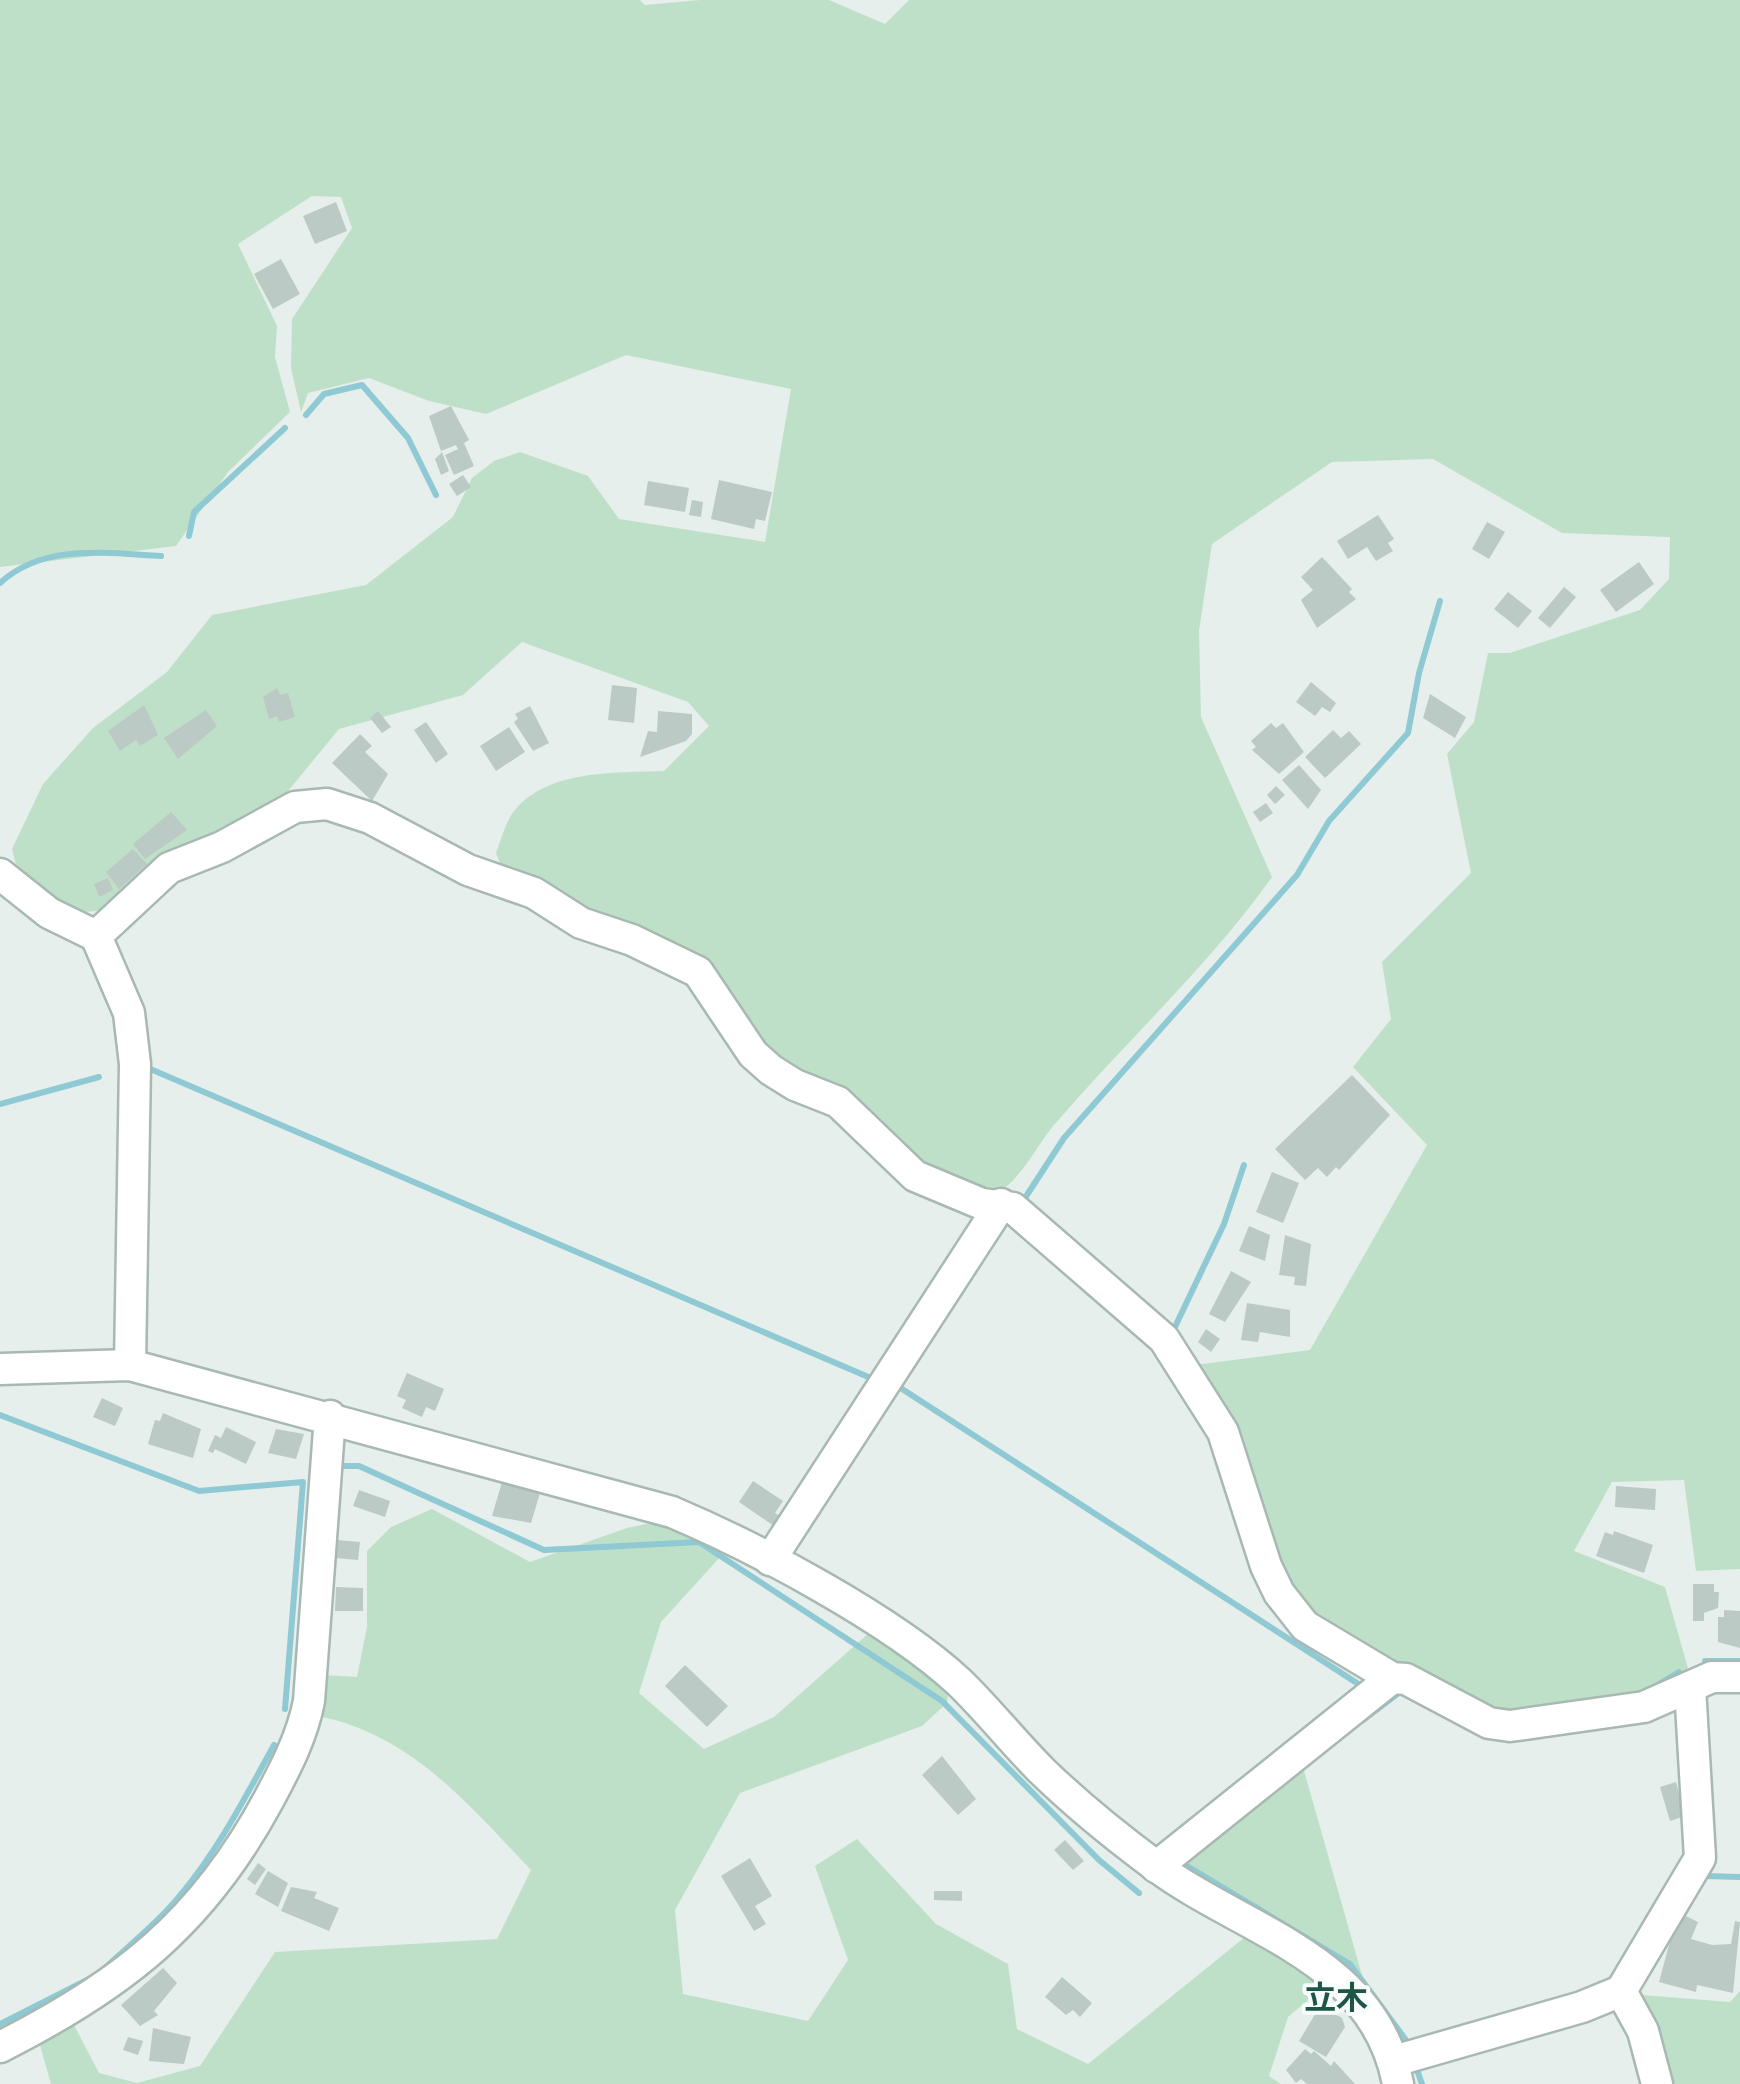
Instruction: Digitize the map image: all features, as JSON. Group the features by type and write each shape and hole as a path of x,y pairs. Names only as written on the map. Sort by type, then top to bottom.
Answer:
{"street":[{"path":"96,936 169,868 222,847 295,807 327,804 370,818 468,870 534,893 581,923 632,940 698,972 753,1054 771,1070 795,1086 838,1102 915,1176 982,1204 1013,1208 1164,1339 1223,1432 1279,1593 1305,1626 1489,1723 1510,1726 1644,1707 1712,1677 1740,1677"},
{"path":"0,874 49,913 96,936 129,1013 135,1064 130,1366"},
{"path":"770,1560 1001,1204"},
{"path":"0,1369 130,1366 330,1416 672,1512 770,1560 889,1630 958,1681 1042,1771 1156,1867 1323,1964 1352,1992 1396,2073 1622,1990 1700,1858 1690,1688"},
{"path":"0,2046 76,2008 184,1923 260,1817 289,1762 304,1728 308,1700 330,1416"},
{"path":"1156,1867 1405,1680"},
{"path":"1622,1990 1644,2031 1657,2084"}],"green space":[{"path":"0,0 640,0 645,5 700,0 829,0 885,24 909,0 1740,0 1740,1569 1696,1571 1684,1480 1612,1482 1574,1551 1665,1587 1691,1679 1642,1703 1493,1718 1300,1611 1195,1365 1310,1350 1427,1145 1353,1067 1391,1019 1382,962 1471,873 1447,754 1474,722 1488,653 1510,653 1640,610 1669,579 1670,537 1562,533 1433,459 1332,462 1212,544 1199,631 1201,717 1272,877 1194,973 1054,1125 1017,1176 988,1197 916,1169 763,1053 702,969 505,876 496,853 512,814 529,797 564,780 584,776 664,771 709,726 688,702 522,642 463,695 339,729 270,813 118,909 84,912 42,898 19,877 12,849 43,784 93,728 167,672 212,615 366,585 453,517 472,478 494,461 520,452 588,476 619,519 765,542 791,389 626,355 486,414 429,401 369,378 308,393 301,412 291,368 292,319 352,228 341,197 312,196 238,244 277,326 275,357 290,412 228,472 176,546 0,567"},
{"path":"432,1509 530,1562 627,1528 670,1519 731,1545 661,1622 639,1693 704,1749 774,1717 869,1633 949,1687 947,1703 922,1726 740,1793 675,1910 683,1994 808,2021 848,1960 815,1866 857,1839 936,1924 1008,1964 1017,2029 1088,2064 1250,1933 1330,1982 1288,2017 1269,2076 1281,2084 51,2084 38,2038 74,2025 99,2073 137,2083 200,2066 275,1952 497,1939 531,1870 461,1797 409,1755 381,1738 317,1716 323,1675 357,1677 367,1627 367,1551 391,1527"},
{"path":"1301,1760 1369,2000 1204,1889 1172,1860"},
{"path":"1740,1991 1740,2084 1661,2084 1630,1994 1730,2002"}],"building":[{"path":"336,202 347,231 315,244 303,216"},
{"path":"281,259 300,294 273,309 254,274"},
{"path":"451,406 469,440 464,443 474,466 454,475 445,455 458,449 456,445 441,451 429,416"},
{"path":"442,452 449,471 441,475 435,459"},
{"path":"463,475 471,487 457,496 449,484"},
{"path":"719,480 772,492 765,521 756,519 754,529 711,519"},
{"path":"648,481 689,488 685,512 644,505"},
{"path":"692,500 703,502 701,517 689,515"},
{"path":"1378,515 1394,539 1388,543 1393,551 1376,561 1367,547 1348,559 1337,541"},
{"path":"1487,522 1505,532 1489,559 1472,549"},
{"path":"1322,557 1352,589 1349,592 1356,599 1317,628 1301,600 1313,590 1301,577"},
{"path":"1639,562 1654,584 1616,612 1600,590"},
{"path":"1564,587 1576,597 1550,628 1538,618"},
{"path":"1508,592 1532,611 1518,628 1494,609"},
{"path":"1311,682 1336,703 1330,712 1322,707 1315,716 1296,702"},
{"path":"612,685 637,688 634,723 608,720"},
{"path":"277,688 280,695 288,693 295,717 279,722 277,716 269,719 263,697"},
{"path":"1430,694 1466,717 1455,738 1423,718"},
{"path":"144,705 158,735 140,746 136,740 120,751 108,731"},
{"path":"530,706 549,743 533,751 514,722 518,719 515,714"},
{"path":"206,710 217,726 178,759 164,738"},
{"path":"378,711 391,727 382,733 370,718"},
{"path":"658,711 692,714 692,734 686,741 640,757 648,731 657,732"},
{"path":"426,722 448,754 436,763 414,730"},
{"path":"1271,723 1276,728 1283,723 1304,752 1279,774 1252,750 1256,747 1251,741"},
{"path":"509,727 525,752 496,771 480,746"},
{"path":"1333,730 1341,738 1349,731 1361,744 1325,778 1305,757"},
{"path":"360,734 372,746 365,752 388,774 372,801 332,763"},
{"path":"1299,765 1321,790 1308,809 1282,780"},
{"path":"1276,786 1285,795 1275,804 1267,795"},
{"path":"1266,803 1273,813 1260,822 1253,812"},
{"path":"171,812 187,830 145,859 133,844"},
{"path":"133,849 147,864 119,889 106,872"},
{"path":"108,878 113,890 99,897 94,884"},
{"path":"1352,1075 1390,1115 1339,1170 1336,1167 1327,1177 1318,1168 1305,1180 1275,1149"},
{"path":"1272,1172 1299,1183 1283,1223 1256,1212"},
{"path":"1249,1226 1270,1235 1265,1261 1239,1251"},
{"path":"1285,1235 1311,1244 1306,1286 1294,1285 1295,1277 1279,1275"},
{"path":"1231,1271 1251,1282 1225,1322 1209,1314"},
{"path":"1247,1303 1290,1310 1290,1337 1260,1332 1258,1342 1241,1340"},
{"path":"1206,1329 1220,1339 1211,1352 1198,1342"},
{"path":"407,1373 444,1389 435,1411 426,1407 422,1417 402,1408 406,1400 397,1396"},
{"path":"102,1398 123,1408 115,1426 93,1417"},
{"path":"163,1413 201,1429 193,1458 148,1444 155,1420 160,1421"},
{"path":"226,1427 256,1442 246,1464 215,1449 213,1453 208,1451 215,1435 221,1438"},
{"path":"276,1429 304,1434 296,1459 268,1453"},
{"path":"753,1481 783,1501 775,1513 780,1516 774,1526 739,1502"},
{"path":"502,1482 540,1493 531,1523 492,1516"},
{"path":"1616,1486 1656,1489 1655,1510 1615,1507"},
{"path":"359,1490 390,1501 385,1517 353,1506"},
{"path":"1614,1531 1653,1545 1644,1573 1596,1556 1605,1532 1613,1535"},
{"path":"337,1540 360,1542 358,1560 336,1558"},
{"path":"1693,1584 1714,1584 1714,1592 1719,1592 1718,1608 1704,1613 1704,1621 1693,1621"},
{"path":"336,1587 363,1588 363,1611 335,1611"},
{"path":"1724,1610 1740,1611 1740,1648 1718,1642 1718,1617 1724,1617"},
{"path":"685,1665 728,1706 707,1727 665,1686"},
{"path":"942,1756 976,1799 958,1815 922,1775"},
{"path":"1676,1782 1685,1816 1670,1821 1660,1787"},
{"path":"1065,1840 1084,1861 1073,1870 1054,1850"},
{"path":"750,1858 772,1896 755,1906 766,1924 754,1931 721,1876"},
{"path":"258,1863 266,1869 255,1885 247,1879"},
{"path":"268,1871 288,1883 278,1907 255,1894"},
{"path":"291,1887 317,1892 314,1898 339,1908 329,1931 281,1911"},
{"path":"934,1891 962,1891 962,1901 934,1900"},
{"path":"1684,1915 1698,1922 1691,1939 1712,1945 1731,1944 1735,1921 1740,1922 1733,1993 1697,1985 1696,1992 1659,1982 1672,1934"},
{"path":"163,1968 177,1983 154,2011 158,2015 140,2026 121,2005"},
{"path":"1062,1977 1092,2003 1080,2017 1073,2010 1066,2015 1045,1997"},
{"path":"1320,2006 1342,2018 1345,2027 1326,2057 1299,2041"},
{"path":"153,2028 191,2037 184,2064 149,2061"},
{"path":"128,2037 143,2041 138,2055 123,2050"},
{"path":"1305,2049 1311,2054 1314,2051 1331,2066 1334,2061 1355,2084 1307,2084 1301,2079 1296,2083 1286,2070"}],"waterway":[{"path":"306,415 324,394 362,385 408,438 436,495"},
{"path":"189,536 194,512 285,428"},
{"path":"0,583 17,570 56,556 161,556"},
{"path":"1023,1201 1064,1138 1297,875 1329,821 1408,733 1419,673 1440,601"},
{"path":"148,1068 873,1379"},
{"path":"0,1104 99,1077"},
{"path":"1170,1326 1174,1329 1224,1224 1244,1165"},
{"path":"899,1387 1363,1687"},
{"path":"0,1415 199,1491 303,1482 285,1709"},
{"path":"339,1466 359,1466 544,1550 699,1542 942,1701 1099,1860 1139,1893"},
{"path":"1705,1661 1740,1661"},
{"path":"1654,1687 1679,1672"},
{"path":"1363,1720 1405,1688"},
{"path":"104,1969 161,1917 192,1880 230,1824 274,1745"},
{"path":"1177,1860 1350,1964 1411,2047"},
{"path":"1705,1876 1740,1877"},
{"path":"0,2024 89,1979"},
{"path":"1416,2067 1422,2084"}],"district":[{"name":"立木","path":"1336,1998"}]}
